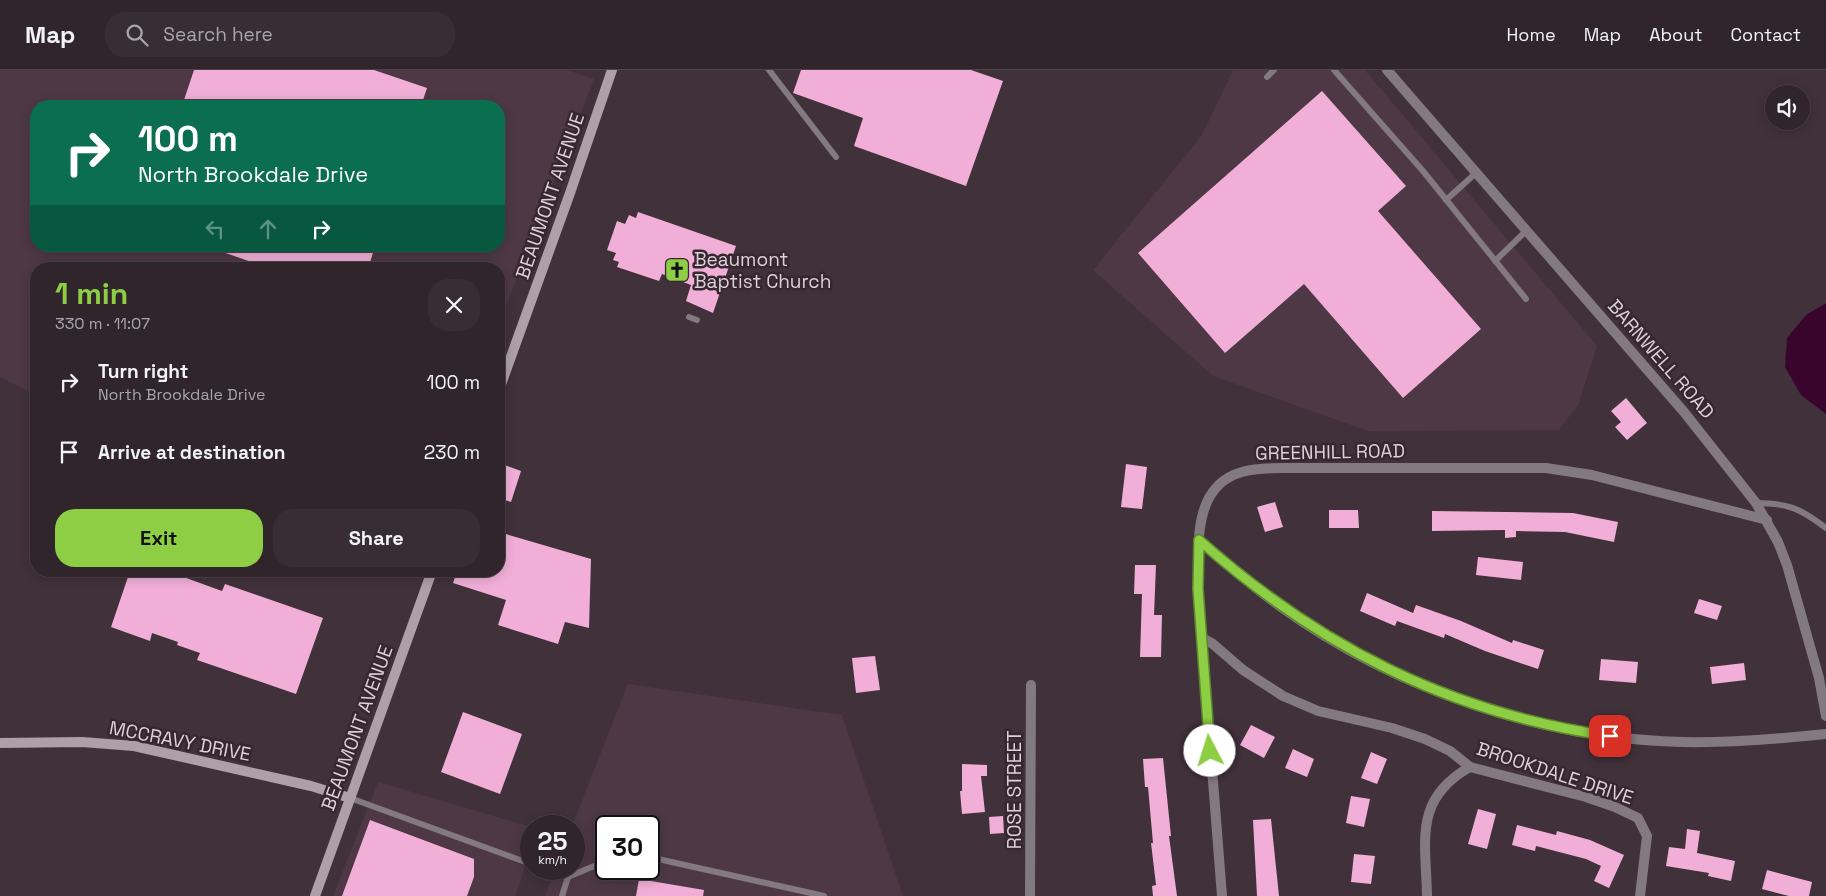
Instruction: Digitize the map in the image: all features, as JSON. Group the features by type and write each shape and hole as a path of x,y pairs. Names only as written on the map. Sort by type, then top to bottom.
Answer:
{"street":[{"name":"BEAUMONT AVENUE","path":"505,373 612,70"},
{"name":"BARNWELL ROAD","path":"1387,70 1528,230 1684,412 1756,503 1767,520 1787,565 1800,607 1826,716"},
{"name":"GREENHILL ROAD","path":"1222,896 1198,589 1199,540 1203,509 1215,489 1240,472 1276,468 1546,468 1592,474 1767,520"},
{"path":"1199,540 1267,597 1326,636 1373,662 1421,685 1472,704 1566,728 1628,738 1681,742 1735,742 1826,734"},
{"name":"BEAUMONT AVENUE","path":"315,896 430,577"},
{"name":"BROOKDALE DRIVE","path":"1202,638 1213,644 1243,670 1283,696 1318,711 1392,728 1424,739 1450,751 1470,766 1586,797 1638,818 1647,836 1640,896"},
{"name":"ROSE STREET","path":"1030,896 1032,858 1032,684"},
{"name":"MCCRAVY DRIVE","path":"0,743 82,742 134,746 311,786 350,798"},
{"path":"1427,896 1424,829 1428,813 1444,786 1470,766"}],"lane":[{"path":"769,70 836,157"},
{"path":"1267,77 1274,70"},
{"path":"1334,70 1446,200 1526,299"},
{"path":"1446,200 1477,172"},
{"path":"1495,260 1528,230"},
{"path":"689,317 697,320"},
{"path":"1756,503 1780,503 1802,510 1826,528"},
{"path":"350,798 520,860"},
{"path":"660,859 824,896"},
{"path":"562,896 567,880"}],"shaded area":[{"path":"0,70 567,70 594,79 505,309 505,262 30,262 30,392 0,377"},
{"path":"1233,70 1365,70 1597,346 1578,405 1559,430 1368,431 1213,376 1093,270 1202,135"},
{"path":"1826,303 1826,414 1801,395 1785,367 1787,338 1806,315"},
{"path":"628,684 842,715 903,896 545,896 551,880 585,880 585,815 576,815"},
{"path":"378,782 520,824 521,880 515,896 333,896"}],"building":[{"path":"194,70 374,70 427,88 423,100 184,100"},
{"path":"801,70 971,70 1003,81 966,186 854,146 863,118 793,93"},
{"path":"1322,91 1406,186 1378,211 1481,329 1403,398 1304,284 1225,353 1138,253"},
{"name":"Beaumont Baptist Church","path":"638,212 736,246 713,313 686,301 691,285 662,274 659,281 617,267 619,262 613,260 616,253 607,250 617,221 625,224 629,215 636,218"},
{"path":"223,252 373,252 370,262 252,262"},
{"path":"1626,398 1647,423 1627,440 1615,427 1621,422 1611,411"},
{"path":"1126,464 1147,467 1142,509 1121,507"},
{"path":"505,465 521,471 511,502 505,500"},
{"path":"1275,502 1283,527 1265,532 1257,507"},
{"path":"1329,510 1358,510 1359,528 1329,528"},
{"path":"1432,511 1573,513 1618,522 1614,542 1565,532 1516,531 1516,537 1505,538 1505,530 1432,531"},
{"path":"505,534 591,559 589,628 565,622 558,644 498,625 506,600 453,583 455,577 505,577"},
{"path":"1478,557 1523,562 1521,580 1476,575"},
{"path":"1135,565 1156,565 1154,615 1162,615 1161,657 1140,657 1142,594 1134,594"},
{"path":"128,577 184,577 222,591 225,584 323,618 296,694 197,660 200,653 177,645 178,642 152,633 150,641 111,627"},
{"path":"1367,593 1413,613 1416,605 1461,621 1512,643 1513,640 1544,650 1538,669 1485,651 1445,634 1444,638 1397,621 1395,626 1360,611"},
{"path":"1699,599 1722,606 1717,620 1694,613"},
{"path":"875,656 880,690 856,693 852,658"},
{"path":"1601,659 1638,662 1636,683 1599,680"},
{"path":"1744,663 1746,680 1712,684 1710,667"},
{"path":"463,712 522,734 500,794 441,772"},
{"path":"1251,725 1275,737 1264,758 1240,745"},
{"path":"1293,749 1314,759 1307,777 1285,768"},
{"path":"1371,752 1387,759 1377,784 1361,778"},
{"path":"1163,758 1171,836 1169,836 1177,896 1153,896 1152,886 1156,885 1151,843 1153,843 1148,787 1145,787 1143,759"},
{"path":"962,764 987,765 987,776 981,776 985,812 962,814 960,791 962,791"},
{"path":"1351,796 1370,799 1364,827 1346,823"},
{"path":"1478,809 1496,814 1487,849 1468,844"},
{"path":"1003,816 1004,833 990,834 989,817"},
{"path":"1271,819 1279,896 1257,896 1253,820"},
{"path":"370,820 474,859 474,877 467,896 342,896"},
{"path":"1517,825 1556,835 1557,831 1590,840 1624,855 1609,888 1594,881 1601,866 1586,859 1536,846 1535,851 1512,845"},
{"path":"1687,829 1700,831 1697,853 1735,861 1731,881 1708,876 1709,873 1666,866 1669,847 1685,849"},
{"path":"1354,854 1375,856 1371,884 1351,882"},
{"path":"1767,870 1812,882 1809,896 1789,896 1762,889"},
{"path":"639,880 704,890 703,896 636,896"}],"place":[{"name":"Beaumont Baptist Church","path":"677,270"}],"route":[{"path":"1210,751 1198,589 1199,540 1239,575 1282,608 1326,636 1373,662 1421,685 1472,704 1523,719 1610,736"}]}
